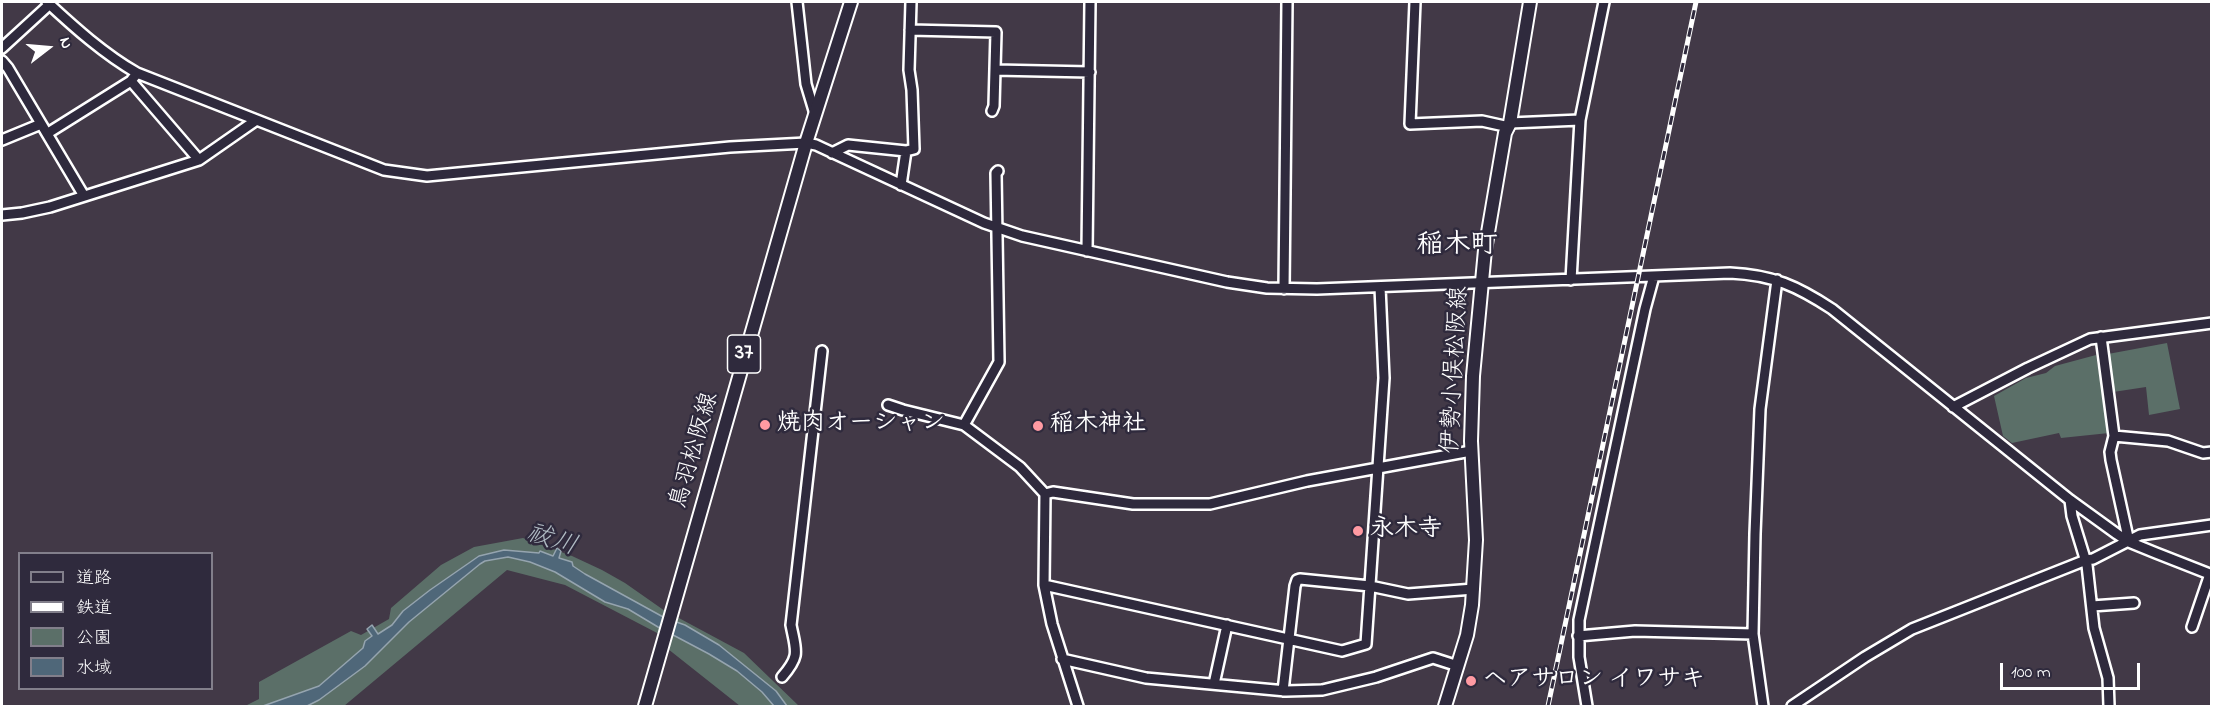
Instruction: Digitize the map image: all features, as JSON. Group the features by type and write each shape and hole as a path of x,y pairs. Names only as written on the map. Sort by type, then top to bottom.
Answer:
{"main road":[{"name":"鳥羽松阪線","path":"645,706 806,143 851,2"},
{"name":"伊勢小俣松阪線","path":"1445,706 1470,622 1474,588 1476,525 1471,451 1473,376 1482,282 1493,195 1505,133 1509,125 1530,2"}],"street":[{"path":"797,2 808,97 815,114"},
{"path":"832,153 848,145 906,151 914,149 909,70 911,2"},
{"path":"1087,251 1090,2"},
{"path":"1284,289 1287,2"},
{"path":"1414,2 1410,124 1482,122 1509,125 1580,120"},
{"path":"1570,280 1580,120 1604,2"},
{"path":"2,48 48,3 91,42 117,62 137,73 384,170 427,176 740,146 806,143 816,145 997,228 1029,238 1227,282 1284,289 1750,274 1777,280 1800,289 1832,309 2070,500 2129,542 2211,574 2192,627"},
{"path":"910,30 996,32 992,111"},
{"path":"2,61 48,133 84,196"},
{"path":"995,70 1090,72"},
{"path":"48,133 131,81 137,73"},
{"path":"131,81 199,160"},
{"path":"2,215 41,209 199,160 255,121"},
{"path":"2,140 41,124"},
{"path":"901,185 906,151"},
{"path":"964,425 999,362 996,173 998,171"},
{"path":"1587,706 1578,636 1645,309 1654,276"},
{"path":"1763,706 1753,634 1760,409 1777,280"},
{"path":"1044,585 1342,651 1366,644 1384,378 1380,287"},
{"path":"1953,407 2028,368 2101,337 2211,324"},
{"path":"2101,337 2114,436 2110,452 2111,460 2129,542"},
{"path":"782,677 793,664 796,654 791,625 822,351"},
{"path":"888,405 964,425 1020,467 1045,494 1044,585 1062,659 1078,706"},
{"path":"2114,436 2168,441 2203,453 2211,452"},
{"path":"1045,494 1053,492 1133,504 1210,504 1307,481 1471,451"},
{"path":"2070,500 2072,516 2086,560 2094,628 2108,678 2109,706"},
{"path":"1792,706 1865,657 1912,629 2093,559 2140,535 2211,525"},
{"path":"1283,691 1297,580 1370,586 1408,594 1474,588"},
{"path":"2092,606 2134,603"},
{"path":"1214,684 1227,625"},
{"path":"1578,636 1635,631 1753,634"},
{"path":"1062,659 1146,678 1283,691 1322,690 1376,677 1433,658 1458,666"}],"green space":[{"path":"2167,343 2180,409 2149,415 2146,387 2113,392 2108,354"},
{"path":"2096,355 2109,433 2061,438 2059,433 2012,443 2003,436 1994,396 2026,378 2046,373 2055,366"},
{"path":"523,538 602,570 665,611 659,634 565,585 507,570 344,706 245,706 259,699 259,682 351,631 361,635 389,619 391,608 441,565 474,547"},
{"path":"677,617 744,653 799,706 740,706 668,649"}],"water":[{"path":"557,548 561,551 559,558 572,562 573,566 585,574 719,645 776,691 787,706 774,706 762,692 737,671 628,609 605,602 555,572 530,562 508,557 480,564 409,622 365,666 319,700 307,706 263,706 319,686 363,648 365,641 372,636 367,629 372,625 378,634 392,625 403,611 479,556 504,550 539,553 540,551 553,556"}],"railway":[{"path":"1548,706 1696,2"}],"place":[{"name":"焼肉オーシャン","path":"765,425"},
{"name":"稲木神社","path":"1038,426"},
{"name":"永木寺","path":"1358,531"},
{"name":"ヘアサロン イワサキ","path":"1471,681"}],"district":[{"name":"稲木町","path":"1457,248"}],"water label":[{"name":"祓川","path":"551,542"}]}
